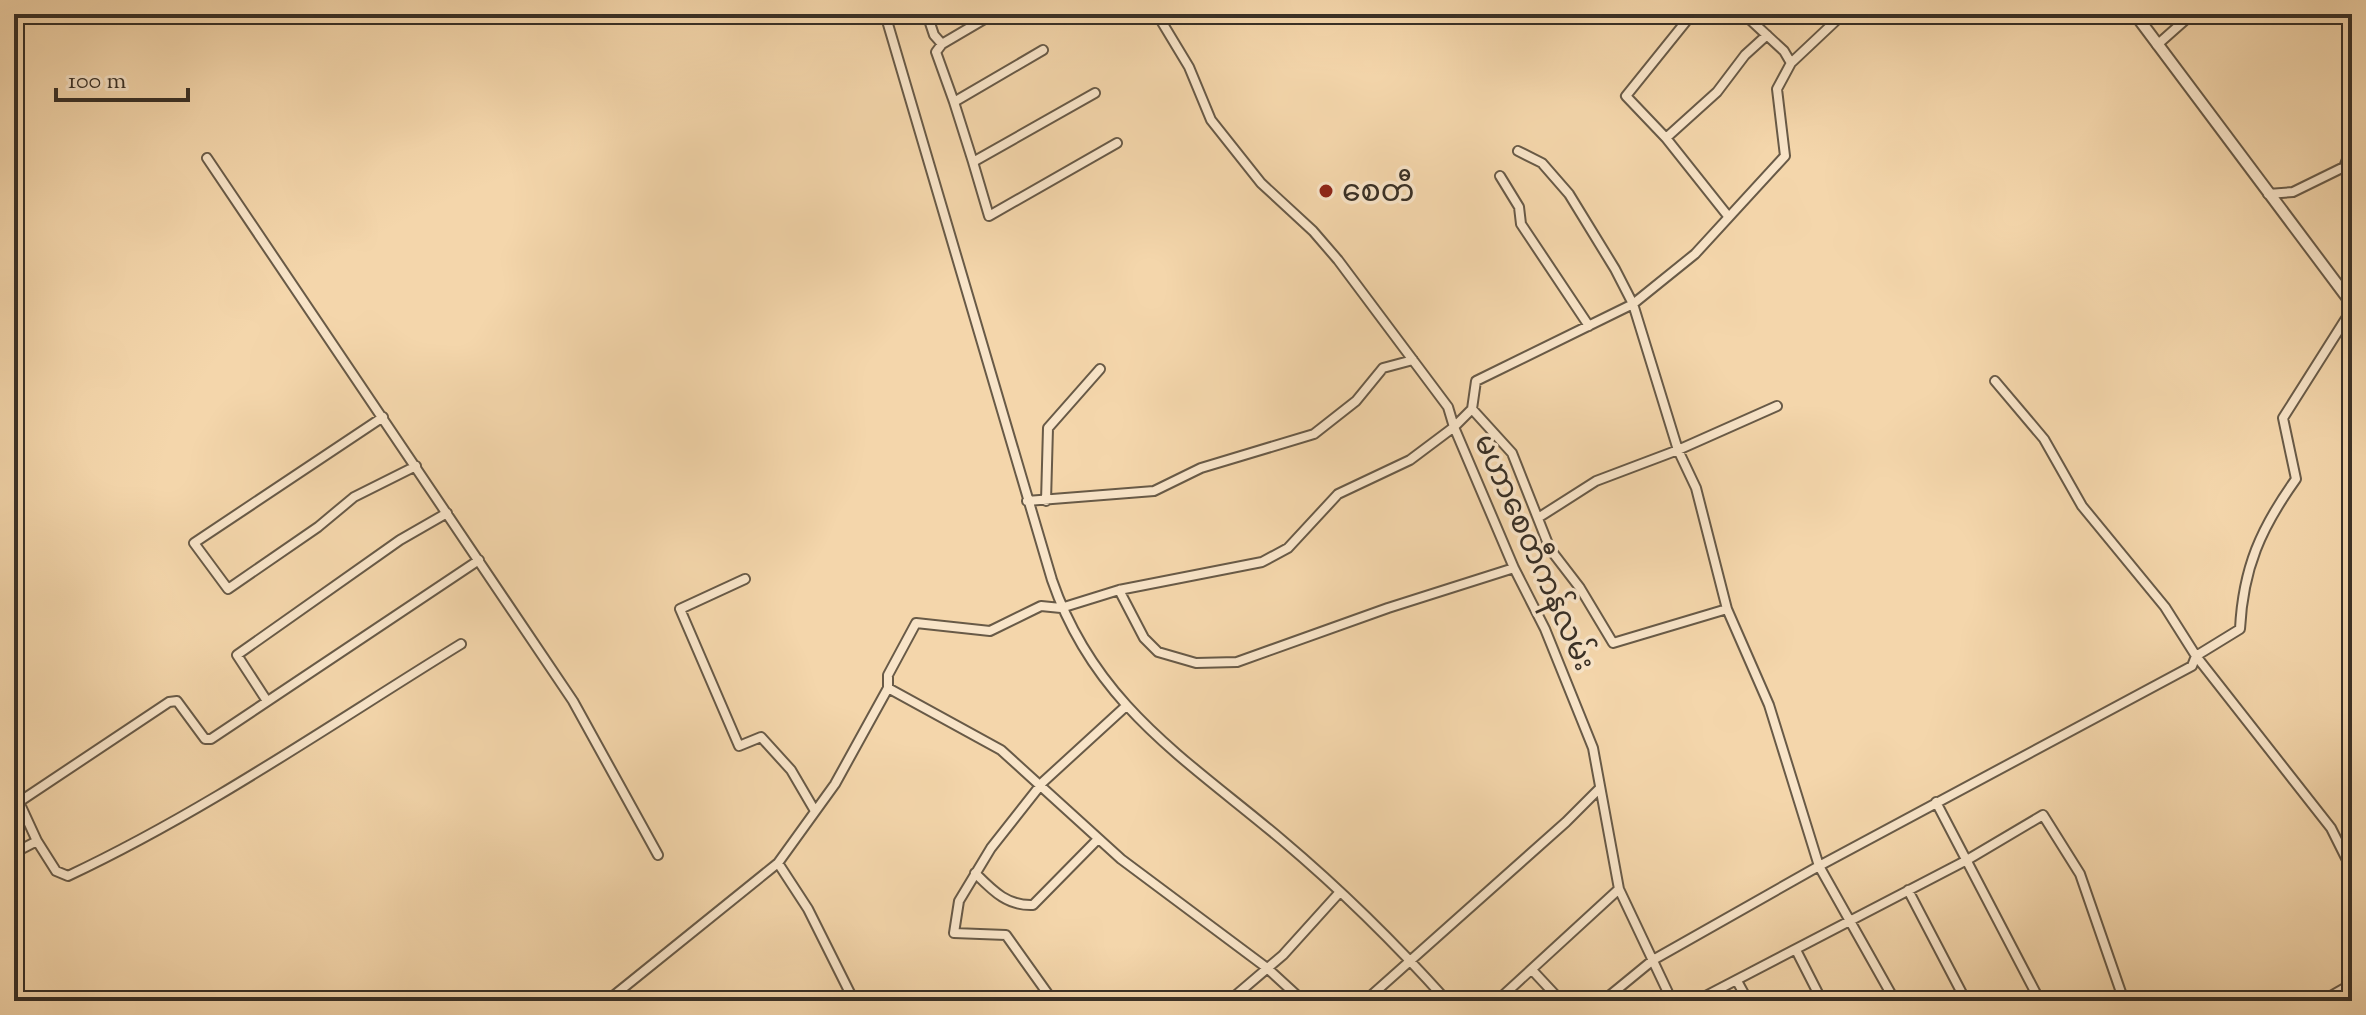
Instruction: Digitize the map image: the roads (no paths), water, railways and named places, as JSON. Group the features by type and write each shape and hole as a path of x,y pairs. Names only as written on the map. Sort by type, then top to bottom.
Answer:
{"street":[{"path":"885,14 1027,501 1061,608 1086,658 1125,707 1285,842 1412,962 1447,1001"},
{"path":"927,14 934,35 942,44"},
{"path":"993,14 942,44 936,52 989,216 1117,143"},
{"path":"607,1001 778,863 835,784 888,688 888,675 916,623 990,631 1041,606 1061,608 1119,590 1262,562 1288,548 1338,494 1410,460 1454,427 1448,407 1322,241 1261,183 1211,120 1189,67 1157,14"},
{"path":"1692,14 1626,96 1666,138 1728,216"},
{"path":"1744,14 1791,63"},
{"path":"1826,14 1835,22"},
{"name":"မဟာစေတီကန်လမ်း","path":"1672,1001 1619,889 1593,748 1545,629 1514,568 1454,427 1472,409 1476,381 1633,304 1695,254 1785,156 1777,89 1791,63 1843,14"},
{"path":"1603,1001 1653,960 1936,802 2192,666 2196,656 2240,629 2242,596 2252,557 2267,520 2296,479 2283,418 2352,306 2135,14"},
{"path":"2157,45 2192,14"},
{"path":"1666,138 1717,92 1745,55 1767,35"},
{"path":"954,102 1043,50"},
{"path":"973,162 1095,93"},
{"path":"2268,194 2293,192 2344,167 2352,147"},
{"path":"1518,151 1542,163 1569,194 1633,304 1678,450 1696,488 1727,609 1769,705 1819,866 1895,1001"},
{"path":"207,158 573,701 658,855"},
{"path":"1500,176 1519,207 1521,224 1589,326"},
{"path":"1027,501 1154,491 1201,468 1314,434 1356,401 1383,368 1413,360"},
{"path":"1046,501 1048,428 1100,369"},
{"path":"1995,381 2044,439 2082,506 2165,607 2196,656 2331,828 2352,870"},
{"path":"1538,518 1596,481 1678,450 1777,406"},
{"path":"1472,409 1512,453 1550,549 1580,588 1613,643 1727,609"},
{"path":"383,417 194,543 228,589 354,497 416,466"},
{"path":"267,701 237,655 400,540 447,513"},
{"path":"461,644 213,800 136,844 68,876 56,871 37,841 19,802 169,702 179,704 208,740 479,560"},
{"path":"1119,590 1144,638 1158,652 1196,663 1237,662 1514,568"},
{"path":"745,579 680,609 739,746 761,737 791,770 815,811"},
{"path":"888,688 1001,750 1098,839 1267,968 1303,1001"},
{"path":"1053,1001 1006,935 954,933 959,901 975,873 1041,787 1125,707"},
{"path":"1365,1001 1412,962 1600,788"},
{"path":"1936,802 2040,1001"},
{"path":"1696,1001 1967,860 2043,815 2080,874 2124,1001"},
{"path":"975,873 994,892 1016,906 1033,905 1098,839"},
{"path":"14,853 37,841"},
{"path":"778,863 808,909 854,1001"},
{"path":"1497,1001 1619,889"},
{"path":"1908,890 1966,1001"},
{"path":"1229,1001 1267,968 1339,893"},
{"path":"1796,950 1822,1001"},
{"path":"1533,971 1561,1001"},
{"path":"1737,981 1748,1001"},
{"path":"2324,1001 2352,985"}],"place":[{"name":"စေတီ","path":"1326,191"}]}
